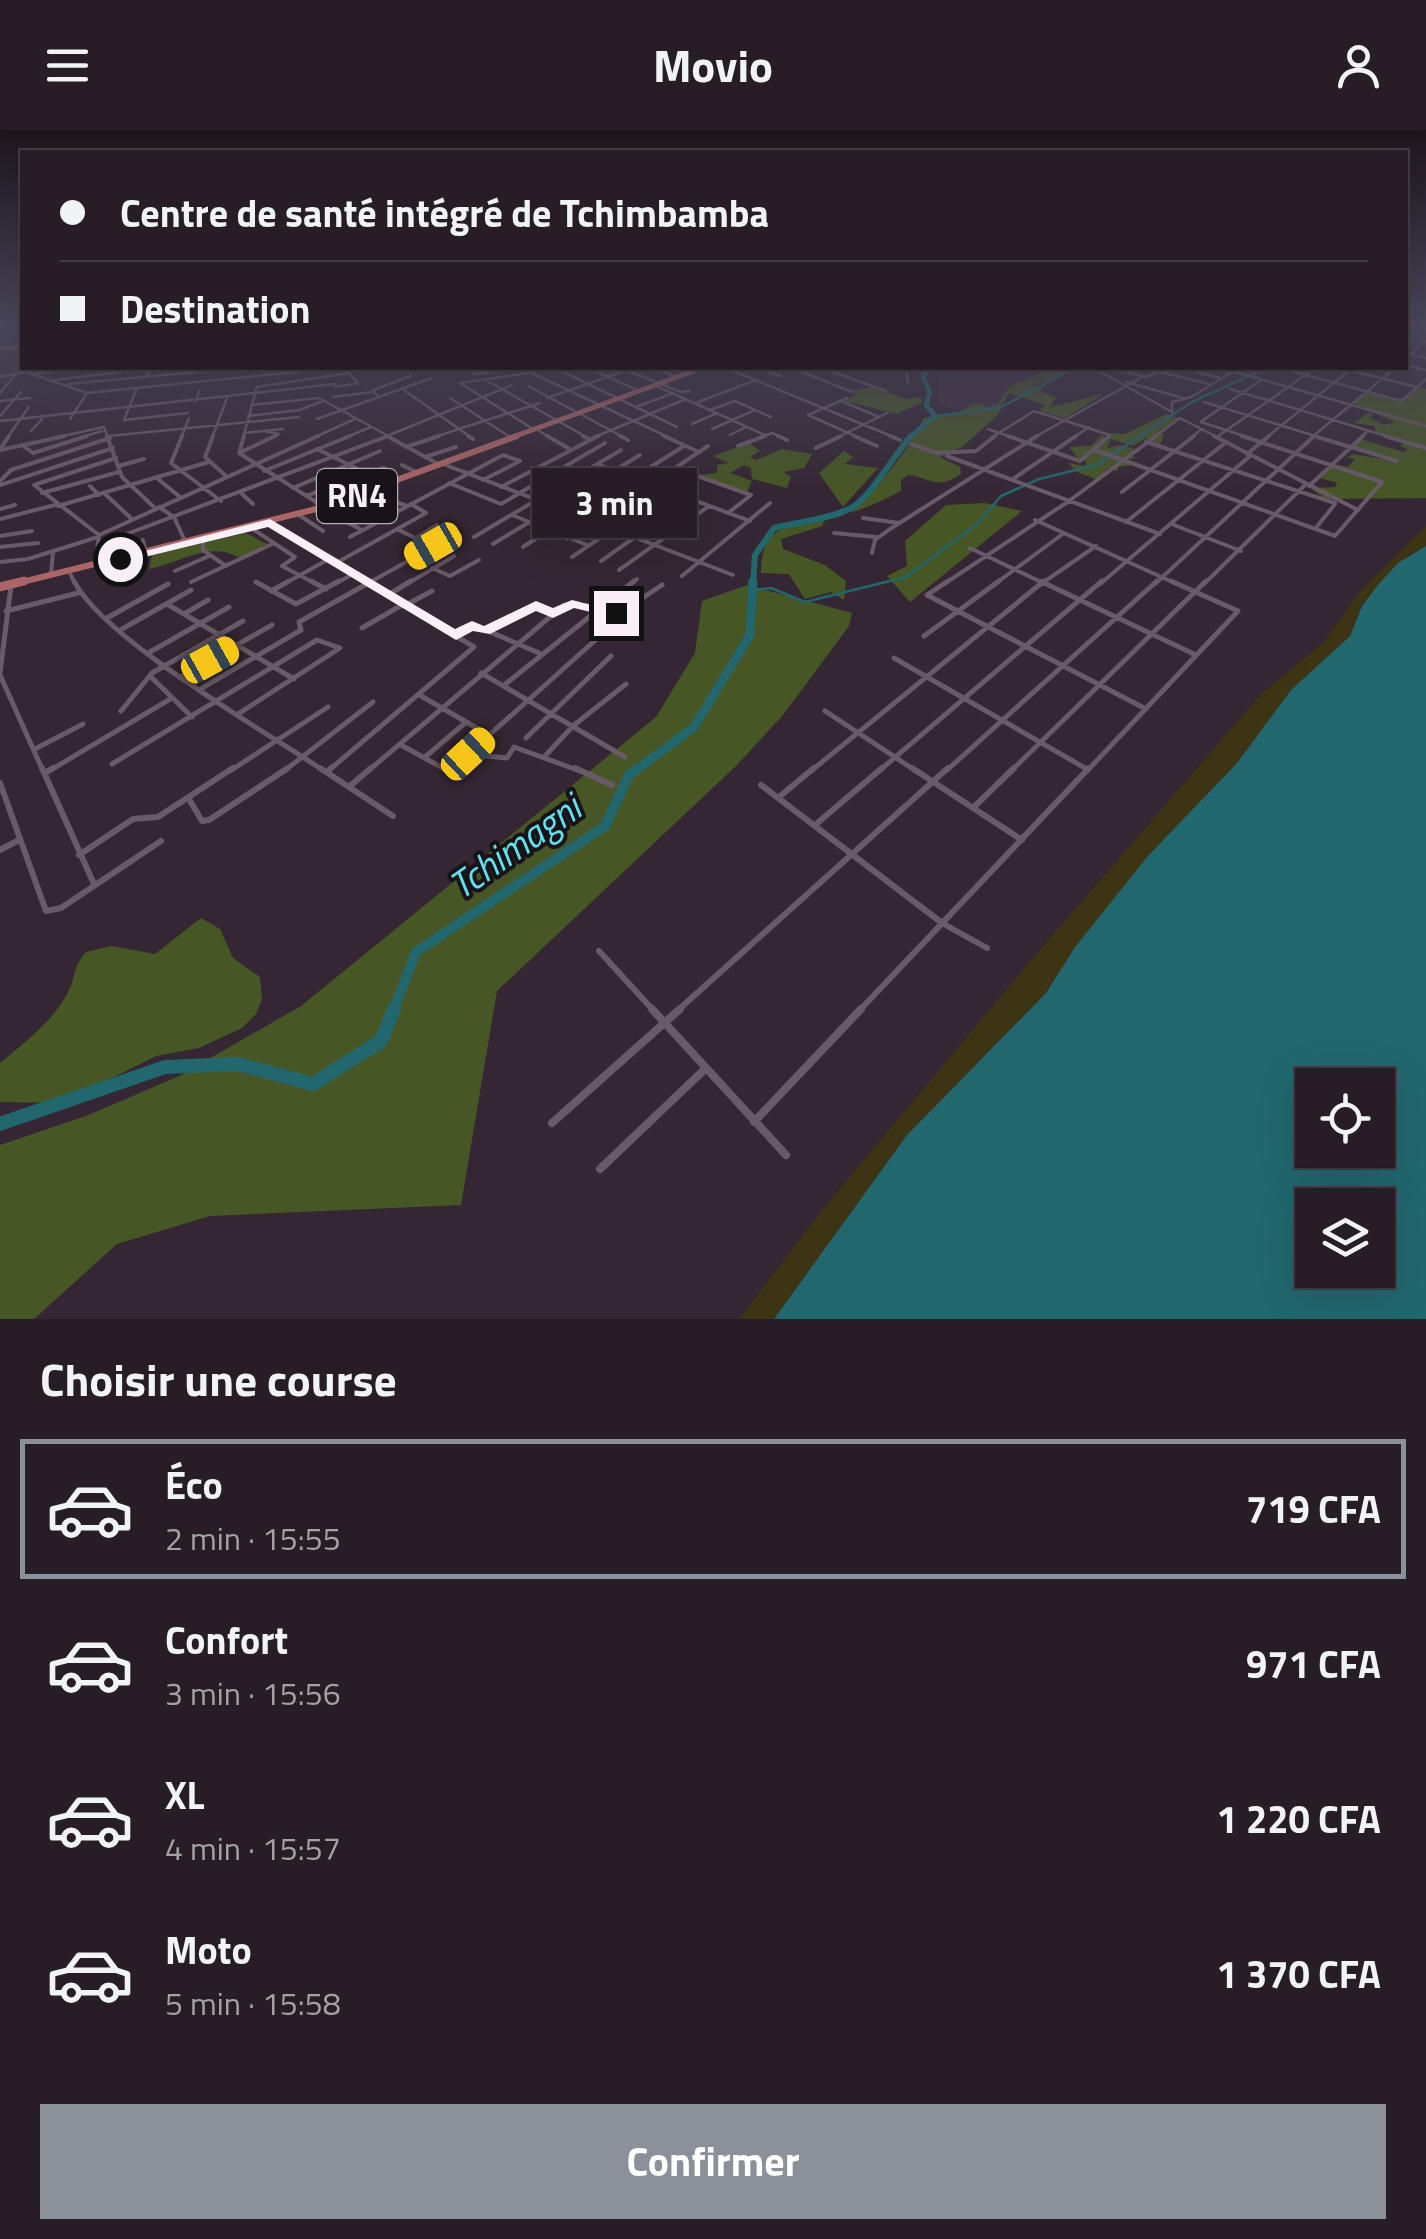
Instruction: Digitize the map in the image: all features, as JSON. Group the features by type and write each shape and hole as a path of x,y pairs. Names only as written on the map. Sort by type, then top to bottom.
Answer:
{"highway":[{"name":"RN4","path":"0,587 322,508 670,379"}],"street":[{"path":"52,380 59,379"},
{"path":"65,384 111,379"},
{"path":"52,380 87,393 221,379"},
{"path":"239,453 254,395 260,386 304,379"},
{"path":"332,406 335,379"},
{"path":"0,419 71,416 358,384 355,379"},
{"path":"333,396 372,392 403,379"},
{"path":"317,418 342,413 428,379"},
{"path":"488,379 460,384 568,448"},
{"path":"544,379 700,452"},
{"path":"579,379 677,426"},
{"path":"547,398 601,379"},
{"path":"613,379 638,391"},
{"path":"645,379 765,435"},
{"path":"820,379 852,392"},
{"path":"854,379 886,391"},
{"path":"907,379 908,384"},
{"path":"1115,379 1186,399"},
{"path":"872,553 878,537 898,523 1135,379"},
{"path":"1192,379 1210,384"},
{"path":"1124,383 1172,412 1172,402 1186,399 1218,379"},
{"path":"1217,437 1300,379"},
{"path":"1324,379 1404,400 1426,379"},
{"path":"815,825 1079,599 1210,493 1260,441 1337,379"},
{"path":"552,1123 1207,537 1294,452 1381,379"},
{"path":"1387,379 1417,388"},
{"path":"484,380 589,439"},
{"path":"695,403 756,380 900,440"},
{"path":"1122,492 1222,407 1261,380 1426,426"},
{"path":"424,381 436,389"},
{"path":"0,562 43,555 242,494 512,385"},
{"path":"656,385 682,392 690,390"},
{"path":"528,386 628,440"},
{"path":"137,388 124,421 189,415 171,462 221,501"},
{"path":"403,389 473,439"},
{"path":"1230,389 1424,445"},
{"path":"196,401 199,391"},
{"path":"0,419 21,392"},
{"path":"372,392 379,398"},
{"path":"71,416 87,393"},
{"path":"636,407 672,394"},
{"path":"0,401 30,398"},
{"path":"226,476 205,457 227,398"},
{"path":"251,405 316,398 442,465 733,574"},
{"path":"450,398 512,439"},
{"path":"501,486 568,448 686,400"},
{"path":"877,446 807,416 844,400 880,417"},
{"path":"0,483 10,470 109,437 218,425 324,401"},
{"path":"710,410 735,401 771,417"},
{"path":"1204,402 1397,462"},
{"path":"406,446 540,403"},
{"path":"0,449 29,406"},
{"path":"712,429 756,409"},
{"path":"936,453 976,451 1001,434 1034,411 1110,434 1080,461 1027,442 1001,434 988,429"},
{"path":"816,448 887,413"},
{"path":"692,424 717,414"},
{"path":"31,431 44,416"},
{"path":"247,419 299,417"},
{"path":"1146,709 928,595 1034,520 1069,501 1180,418 1336,502"},
{"path":"95,565 100,538 132,519 355,420"},
{"path":"165,430 168,423"},
{"path":"730,434 747,426"},
{"path":"1096,450 1335,536 1382,482 1228,431 1200,426"},
{"path":"264,471 371,427"},
{"path":"1013,480 1090,427"},
{"path":"0,449 105,428"},
{"path":"22,445 31,453 105,428"},
{"path":"105,428 119,469 157,508 174,517 186,544"},
{"path":"244,433 283,429"},
{"path":"239,453 271,440 278,433 264,431"},
{"path":"973,808 1241,552 1299,491 1368,431"},
{"path":"738,446 773,433 787,440"},
{"path":"312,438 327,445"},
{"path":"271,440 287,448"},
{"path":"1146,442 1358,510"},
{"path":"1126,522 1226,442"},
{"path":"449,484 500,504 605,444"},
{"path":"911,444 1160,534"},
{"path":"611,492 684,446"},
{"path":"629,499 708,446"},
{"path":"426,457 456,447"},
{"path":"0,483 113,448"},
{"path":"317,449 368,474"},
{"path":"474,537 622,450"},
{"path":"293,488 380,451"},
{"path":"474,452 491,461"},
{"path":"239,453 362,530"},
{"path":"350,537 505,454 520,460 484,480"},
{"path":"493,544 640,456"},
{"path":"100,538 34,485 116,458"},
{"path":"42,493 144,460"},
{"path":"0,520 209,462"},
{"path":"546,462 574,478 689,522"},
{"path":"596,464 750,521"},
{"path":"402,465 419,473"},
{"path":"306,496 384,468"},
{"path":"675,468 751,496 728,513"},
{"path":"668,492 693,474"},
{"path":"158,479 180,497"},
{"path":"90,486 132,519"},
{"path":"336,563 426,513 369,492"},
{"path":"242,494 253,504"},
{"path":"348,499 385,519"},
{"path":"1315,529 1336,502"},
{"path":"682,576 770,503"},
{"path":"0,509 8,504 16,506"},
{"path":"523,547 590,504"},
{"path":"572,556 647,506"},
{"path":"619,570 710,506"},
{"path":"601,562 668,514"},
{"path":"298,515 323,530"},
{"path":"512,515 587,545"},
{"path":"236,518 247,529 296,558 283,568 326,588"},
{"path":"863,518 898,523"},
{"path":"754,1122 1022,840 1085,768 1238,611 1034,520"},
{"path":"567,539 593,522"},
{"path":"270,523 474,649 328,771"},
{"path":"1173,524 1241,552"},
{"path":"416,538 438,525"},
{"path":"0,536 31,529 43,555"},
{"path":"397,529 433,546"},
{"path":"834,533 878,537"},
{"path":"924,636 1064,533"},
{"path":"200,689 300,630 299,622 454,535"},
{"path":"143,540 146,553"},
{"path":"203,540 200,547 226,566"},
{"path":"0,548 38,543"},
{"path":"190,582 272,544"},
{"path":"779,797 1043,582 1096,546"},
{"path":"970,548 1196,655"},
{"path":"51,576 53,552"},
{"path":"175,571 210,555"},
{"path":"388,595 454,556"},
{"path":"271,591 329,559"},
{"path":"432,568 450,576 479,560"},
{"path":"69,572 78,593 164,665 393,816"},
{"path":"256,582 296,604 353,574"},
{"path":"503,686 636,579"},
{"path":"107,618 168,584"},
{"path":"11,585 0,674 94,884"},
{"path":"350,786 480,673 568,604 624,612 662,585"},
{"path":"122,629 191,590"},
{"path":"362,628 432,591"},
{"path":"6,611 78,593"},
{"path":"184,614 208,600"},
{"path":"167,604 294,679"},
{"path":"485,631 530,606 553,614"},
{"path":"150,652 229,607"},
{"path":"121,711 164,665 243,621"},
{"path":"182,676 272,624"},
{"path":"456,636 472,626 539,654"},
{"path":"401,745 446,772 600,636"},
{"path":"112,764 319,640 340,648 238,714"},
{"path":"526,738 611,656"},
{"path":"894,658 1085,768"},
{"path":"480,673 626,757"},
{"path":"150,676 192,717"},
{"path":"544,756 574,725 626,684"},
{"path":"420,696 489,735"},
{"path":"45,773 172,698"},
{"path":"188,799 204,822 262,788 373,702"},
{"path":"79,854 133,819 153,819 188,799 328,707"},
{"path":"824,711 1022,840"},
{"path":"425,757 466,722"},
{"path":"35,750 82,724"},
{"path":"468,754 507,758 514,748 544,756 612,785"},
{"path":"0,784 17,841 46,912 61,908 161,841"},
{"path":"760,785 942,923 987,948"},
{"path":"0,850 17,841"},
{"path":"599,952 786,1156"},
{"path":"600,1168 705,1069"}],"shaded area":[{"path":"937,379 1024,379 1010,385 998,403 988,407 976,403 960,411 938,403"}],"green space":[{"path":"1025,379 1051,379 1033,386 1046,386 1039,391 1056,397 1050,407 1103,394 1065,418 1039,411 1045,405 1009,393 997,416 962,447 940,457 960,467 961,474 940,483 908,475 901,480 901,491 846,514 882,480 913,439 923,418 957,413 976,403 988,407 998,403 1010,386"},
{"path":"872,387 906,399 920,397 923,402 897,414 844,401 857,394 850,390"},
{"path":"1418,387 1426,389 1426,498 1326,499 1310,488 1335,487 1337,483 1320,478 1333,464 1348,467 1355,460 1348,457 1353,454 1399,462 1353,447 1360,439 1404,452 1408,449 1400,446 1404,442 1376,432 1374,426 1354,423 1369,412 1373,414 1370,418 1384,425 1395,422 1353,404 1368,392 1404,402"},
{"path":"1166,414 1179,418 1159,431 1164,435 1160,445 1145,439 1133,446 1111,439 1107,448 1122,445 1139,450 1131,456 1136,458 1127,459 1133,465 1118,467 1118,471 1107,469 1100,481 1075,471 1069,463 1085,466 1086,461 1065,458 1077,457 1069,447 1091,446 1102,435 1108,439 1111,433 1125,434"},
{"path":"749,443 760,451 750,457 756,460 782,449 812,454 804,468 784,472 791,477 787,488 752,479 751,468 744,465 730,473 752,481 747,492 699,475 717,473 717,465 729,463 713,456"},
{"path":"844,451 853,457 845,464 878,468 843,507 819,473"},
{"path":"985,503 1022,511 910,602 887,576 907,566 905,541 946,505"},
{"path":"825,520 822,526 781,539 783,549 825,565 846,581 844,600 831,592 805,599 789,574 761,573 771,537 796,524"},
{"path":"246,533 267,544 239,558 206,552 149,569 152,555"},
{"path":"747,585 852,613 849,626 783,715 737,765 497,991 461,1205 210,1216 117,1244 34,1319 0,1319 0,1145 86,1116 179,1076 301,1006 656,717 695,653 702,601"},
{"path":"201,918 220,929 233,958 260,977 262,999 256,1014 242,1028 199,1048 156,1056 62,1103 0,1102 0,1063 54,1014 86,952 111,946 155,954"}],"sand":[{"path":"1426,526 1426,546 1410,554 1361,606 1350,636 1291,690 1237,763 1147,857 1075,947 1046,993 907,1135 774,1319 739,1319 823,1209 1031,960 1262,693 1324,642 1360,591"}],"water":[{"path":"1426,546 1426,1319 774,1319 907,1135 1046,993 1075,947 1147,857 1237,763 1291,690 1350,636 1362,606 1398,563"}],"waterway":[{"name":"Tchimagni","path":"910,437 935,416 926,405 930,392 924,379"},
{"path":"935,416 999,408 1053,379"},
{"path":"753,590 771,588 805,602 906,577 977,524 1001,496 1039,479 1096,465 1192,402 1241,379"},
{"name":"Tchimagni","path":"753,584 755,555 774,528 851,508 874,486 910,437"},
{"name":"Tchimagni","path":"635,771 694,727 750,635 753,581"},
{"name":"Tchimagni","path":"393,1011 416,952 605,826 629,775 638,768"},
{"name":"Tchimagni","path":"0,1124 165,1067 238,1064 313,1084 381,1041 394,1009"}],"route":[{"path":"120,559 270,523 456,636 472,626 485,631 536,605 553,614 572,604 598,606 616,613"}]}
